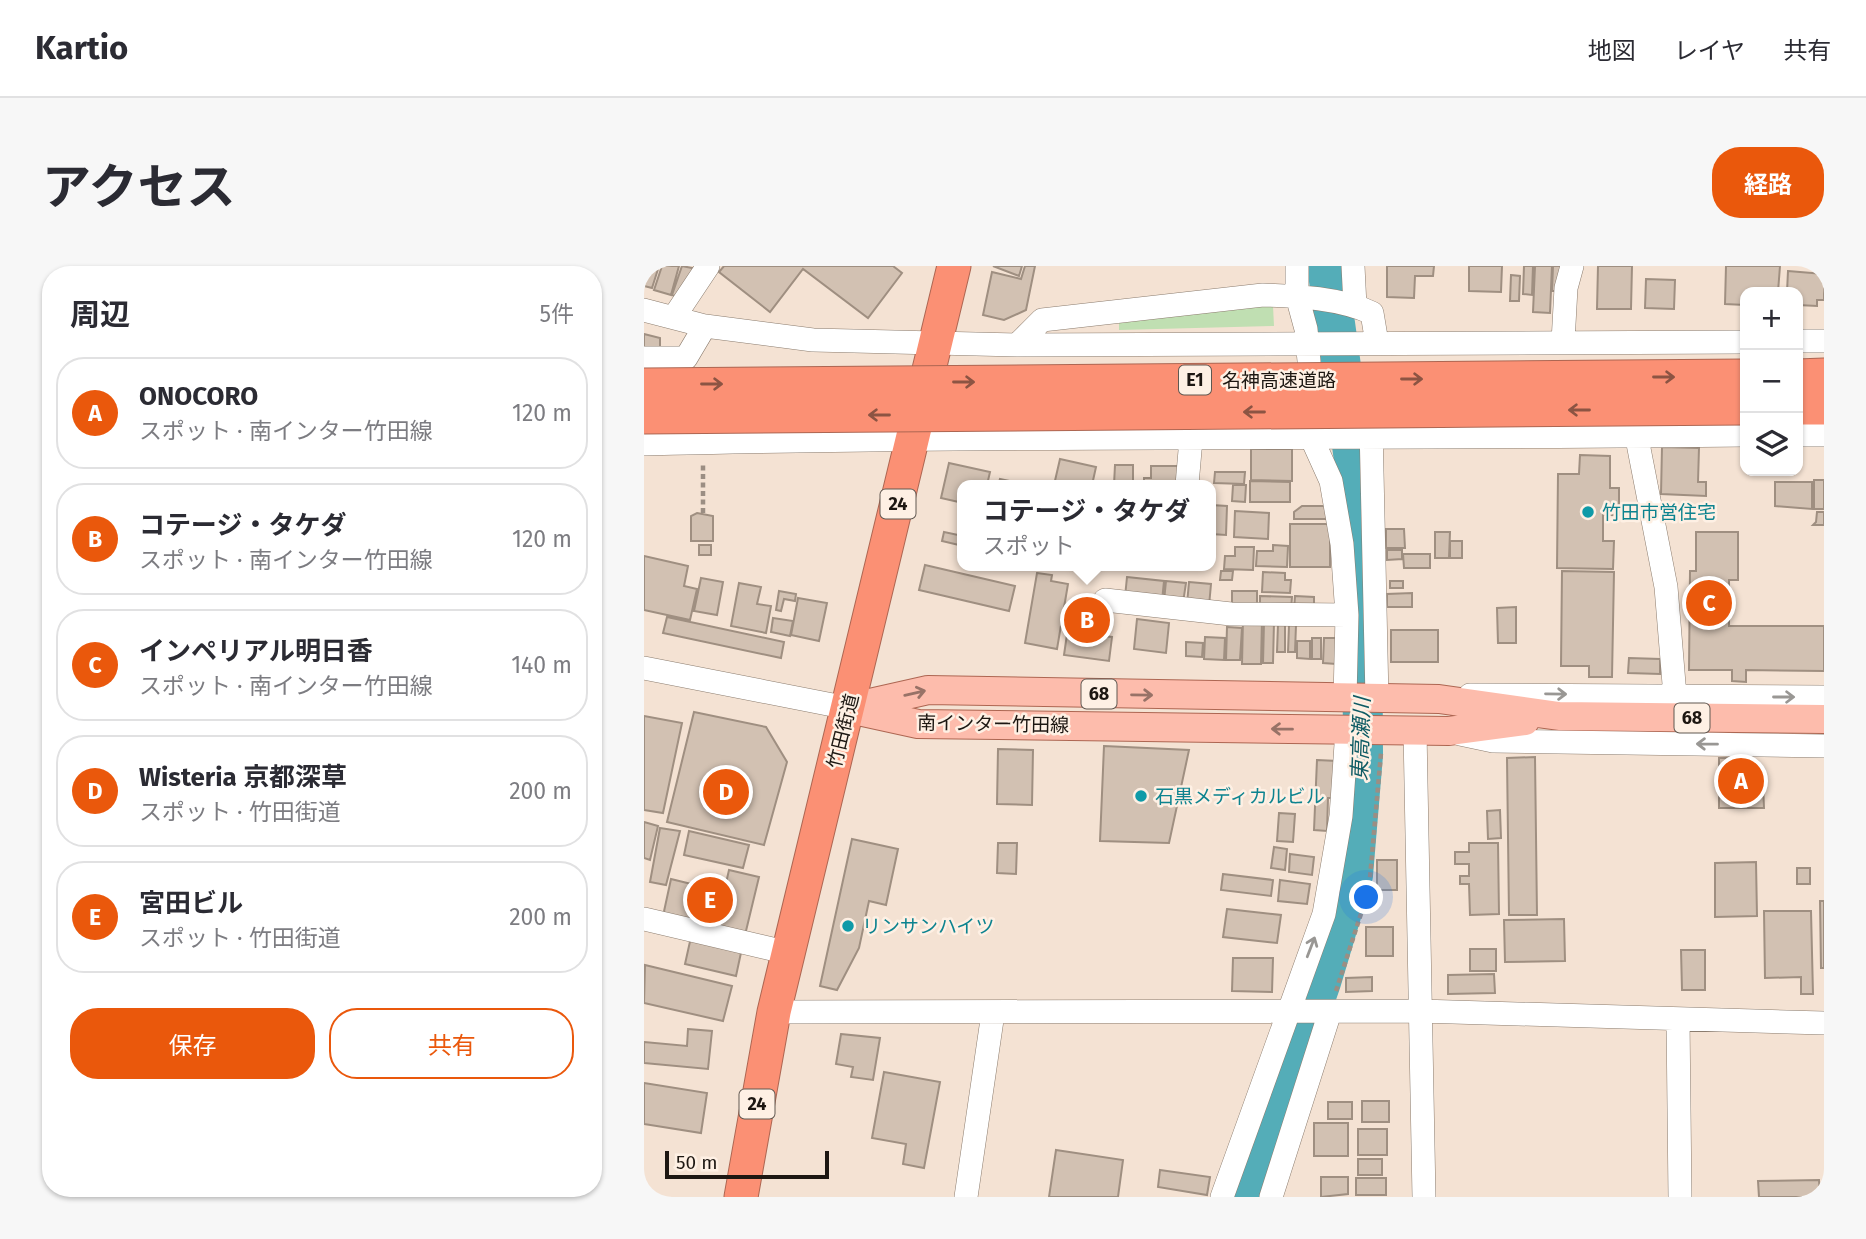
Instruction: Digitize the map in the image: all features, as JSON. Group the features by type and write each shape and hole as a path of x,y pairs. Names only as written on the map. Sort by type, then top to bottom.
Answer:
{"highway":[{"name":"竹田街道","path":"741,1197 774,1012 954,266"},
{"path":"1803,376 1824,375"},
{"name":"名神高速道路","path":"644,385 1740,376"},
{"name":"名神高速道路","path":"644,417 1740,408"},
{"path":"1803,408 1824,408"}],"main road":[{"name":"南インター竹田線","path":"848,708 928,690 1439,699 1559,716 1824,719"},
{"name":"南インター竹田線","path":"848,708 918,724 1349,730 1380,739 1415,731 1449,731 1559,716"}],"street":[{"path":"674,317 708,266"},
{"path":"1297,266 1306,298 1307,344 1331,481 1359,544 1362,699"},
{"path":"1352,305 1354,266"},
{"path":"1563,342 1566,288 1572,266"},
{"path":"1017,345 1042,320 1263,295 1352,305 1371,313 1367,439 1359,544 1347,615 1362,699"},
{"path":"644,310 705,326 813,340 1017,345 1740,341"},
{"path":"644,358 686,358 705,326"},
{"path":"1803,341 1824,341"},
{"path":"1618,342 1666,587 1675,696"},
{"path":"644,444 914,437 1367,439 1740,435"},
{"path":"1803,435 1824,435"},
{"path":"1187,480 1191,439"},
{"path":"1105,600 1231,614 1347,615"},
{"path":"644,668 848,708"},
{"path":"1439,699 1482,693 1824,697"},
{"path":"1222,1197 1324,914 1341,816 1349,730"},
{"path":"1415,731 1424,1197"},
{"path":"1449,731 1493,741 1824,746"},
{"path":"644,919 789,953"},
{"path":"774,1012 1420,1011 1824,1023"},
{"path":"1270,1197 1328,1012"},
{"path":"966,1197 993,1013"},
{"path":"1678,1019 1680,1197"}],"path":[{"path":"703,482 703,513"},
{"path":"1328,1012 1369,889 1380,739"}],"green space":[{"path":"1273,306 1274,326 1119,330 1119,323 1223,309"}],"building":[{"path":"644,266 659,266 652,288 644,286"},
{"path":"662,266 679,266 671,295 654,290"},
{"path":"682,266 697,269 682,298 672,295"},
{"path":"724,266 893,266 902,273 868,318 803,269 770,312 719,272"},
{"path":"993,266 1022,266 1019,276"},
{"path":"1025,266 1035,266 1026,310 1004,320 983,315 992,272 1021,279"},
{"path":"1387,266 1434,266 1433,276 1415,276 1414,298 1387,297"},
{"path":"1469,266 1502,266 1501,292 1469,291"},
{"path":"1524,266 1533,266 1532,295 1523,294"},
{"path":"1535,266 1552,266 1550,313 1533,312"},
{"path":"1553,266 1562,266 1561,291 1552,291"},
{"path":"1598,266 1632,266 1631,309 1597,309"},
{"path":"1726,266 1780,266 1778,287 1740,287 1740,305 1725,304"},
{"path":"1788,271 1824,274 1824,300 1817,300 1817,306 1803,305 1803,287 1787,287"},
{"path":"1511,275 1520,276 1519,301 1510,301"},
{"path":"1646,279 1675,280 1674,309 1645,308"},
{"path":"644,334 660,338 660,354 644,354"},
{"path":"1662,447 1699,448 1698,482 1706,482 1706,496 1661,494"},
{"path":"1251,449 1292,449 1292,481 1251,480"},
{"name":"竹田市営住宅","path":"1580,455 1610,456 1610,488 1619,488 1619,515 1603,515 1603,541 1614,541 1613,569 1557,568 1558,474 1579,474"},
{"path":"1060,459 1096,467 1093,480 1055,480"},
{"path":"949,463 990,472 988,480 957,480 957,502 941,498"},
{"path":"1115,465 1133,465 1133,480 1114,480"},
{"path":"1151,466 1178,466 1178,480 1144,480 1151,478"},
{"path":"1215,472 1245,472 1244,484 1216,483"},
{"path":"1814,480 1824,480 1824,509 1814,509"},
{"path":"1250,481 1290,482 1290,502 1250,502"},
{"path":"1775,482 1812,482 1812,509 1775,506"},
{"path":"1233,485 1246,485 1245,502 1232,501"},
{"path":"1216,505 1227,506 1226,535 1216,534"},
{"path":"1302,506 1326,506 1326,519 1294,519 1294,512"},
{"path":"1235,511 1269,513 1268,539 1234,537"},
{"path":"1817,512 1824,512 1824,525 1813,525"},
{"path":"697,513 713,516 713,541 691,541 691,516"},
{"path":"1290,524 1330,524 1330,567 1290,567"},
{"path":"1386,529 1404,529 1405,548 1386,548"},
{"path":"944,532 957,535 957,545 942,541"},
{"path":"1435,532 1450,532 1449,558 1435,558"},
{"path":"1696,532 1738,532 1738,580 1729,580 1729,626 1824,626 1824,671 1746,670 1746,682 1732,681 1732,670 1689,670 1690,571 1696,571"},
{"path":"1450,541 1462,541 1462,558 1450,558"},
{"path":"699,545 711,545 711,555 699,555"},
{"path":"1273,545 1288,546 1287,567 1256,566 1257,551 1273,551"},
{"path":"1235,547 1254,547 1253,570 1224,569 1225,556 1235,556"},
{"path":"1387,550 1402,550 1402,559 1387,560"},
{"path":"1403,554 1430,554 1430,568 1404,568"},
{"path":"644,556 688,566 684,586 697,589 690,620 644,610"},
{"path":"925,565 1015,586 1009,611 919,590"},
{"path":"1221,571 1233,571 1232,580 1220,580"},
{"name":"竹田市営住宅","path":"1562,571 1614,572 1612,677 1589,677 1589,666 1561,666"},
{"path":"1263,572 1285,573 1285,580 1291,580 1290,593 1262,592"},
{"path":"1037,573 1052,575 1051,581 1068,584 1057,649 1025,643"},
{"path":"1127,577 1164,581 1162,601 1125,597"},
{"path":"701,578 723,582 717,615 694,611"},
{"path":"1166,581 1186,583 1183,603 1164,601"},
{"path":"1390,581 1403,581 1403,588 1390,588"},
{"path":"1189,582 1211,584 1209,606 1187,604"},
{"path":"739,583 761,587 757,604 771,606 766,633 731,626"},
{"path":"779,591 796,594 795,601 784,599 781,611 776,610"},
{"path":"1232,591 1257,591 1257,608 1232,608"},
{"path":"1412,593 1412,607 1387,607 1387,594"},
{"path":"1260,596 1292,597 1291,610 1260,609"},
{"path":"1295,596 1314,597 1314,611 1294,610"},
{"path":"798,598 827,603 819,641 791,635"},
{"path":"1072,600 1107,605 1103,636 1112,637 1109,661 1064,655"},
{"path":"1516,607 1516,643 1498,643 1497,608"},
{"path":"667,617 784,642 781,658 663,633"},
{"path":"773,618 793,621 790,636 771,632"},
{"path":"1137,619 1169,623 1166,653 1134,649"},
{"path":"1243,619 1262,620 1261,664 1242,664"},
{"path":"1264,622 1274,622 1273,663 1263,663"},
{"path":"1278,624 1285,624 1285,652 1277,652"},
{"path":"1289,625 1296,625 1295,652 1288,652"},
{"path":"1227,627 1242,628 1240,660 1226,660"},
{"path":"1391,630 1438,630 1438,662 1391,662"},
{"path":"1205,637 1225,638 1224,660 1204,659"},
{"path":"1312,638 1321,638 1321,659 1312,659"},
{"path":"1324,638 1336,638 1336,664 1323,663"},
{"path":"1297,641 1310,641 1310,659 1297,658"},
{"path":"1186,642 1203,643 1202,657 1186,656"},
{"path":"1629,658 1660,659 1660,674 1628,673"},
{"path":"694,712 766,727 787,762 764,845 667,822"},
{"path":"644,716 682,723 663,813 644,810"},
{"name":"石黒メディカルビル","path":"1104,746 1189,750 1169,843 1100,841"},
{"path":"998,749 1033,750 1032,805 997,804"},
{"path":"1535,757 1537,915 1509,915 1507,758"},
{"path":"1719,758 1737,758 1737,763 1751,767 1759,774 1763,784 1764,808 1719,808"},
{"path":"1317,760 1337,761 1335,798 1328,798 1327,831 1314,830"},
{"path":"1500,810 1501,838 1488,839 1487,811"},
{"path":"1279,813 1295,814 1293,842 1277,841"},
{"path":"644,822 658,826 650,860 644,858"},
{"path":"660,828 680,831 666,885 650,882"},
{"path":"689,831 749,845 743,868 684,855"},
{"name":"リンサンハイツ","path":"852,839 898,849 886,905 869,901 859,948 837,990 820,986"},
{"path":"998,843 1017,843 1016,874 997,873"},
{"path":"1469,843 1498,843 1499,914 1470,915 1469,884 1460,884 1460,876 1469,876 1469,864 1455,864 1455,852 1469,852"},
{"path":"1274,847 1287,849 1285,870 1271,868"},
{"path":"1290,854 1314,857 1312,875 1289,872"},
{"path":"1377,860 1397,860 1397,890 1377,890"},
{"path":"1756,862 1757,916 1715,917 1715,863"},
{"path":"1797,868 1810,868 1810,884 1797,884"},
{"path":"729,870 759,877 745,935 663,916 671,879 724,892"},
{"path":"1223,874 1273,880 1271,896 1221,890"},
{"path":"1280,880 1310,884 1307,904 1278,901"},
{"path":"1820,901 1824,901 1824,968 1821,968"},
{"path":"1227,909 1281,915 1277,943 1223,937"},
{"path":"1764,911 1811,911 1813,994 1801,994 1801,977 1765,978"},
{"path":"1564,919 1565,961 1505,962 1504,920"},
{"path":"1366,927 1393,927 1393,956 1366,956"},
{"path":"691,937 742,948 736,976 685,964"},
{"path":"1470,949 1496,949 1496,971 1470,971"},
{"path":"1681,950 1705,950 1705,990 1682,990"},
{"path":"1233,958 1273,958 1272,992 1232,991"},
{"path":"645,965 732,986 723,1021 644,1003"},
{"path":"1494,974 1495,993 1448,994 1448,975"},
{"path":"1372,977 1372,991 1346,992 1346,978"},
{"path":"688,1029 712,1031 708,1069 644,1063 644,1042 687,1046"},
{"path":"841,1034 880,1038 873,1080 851,1077 853,1067 836,1064"},
{"path":"884,1072 940,1082 924,1168 903,1164 906,1144 872,1138"},
{"path":"644,1083 707,1093 701,1133 644,1124"},
{"path":"1362,1101 1389,1101 1389,1122 1362,1122"},
{"path":"1328,1102 1352,1102 1352,1119 1328,1119"},
{"path":"1314,1123 1348,1123 1348,1156 1314,1156"},
{"path":"1358,1129 1387,1129 1387,1155 1358,1155"},
{"path":"1056,1150 1123,1160 1118,1197 1049,1197"},
{"path":"1358,1159 1382,1159 1382,1175 1358,1175"},
{"path":"1160,1170 1210,1177 1207,1195 1158,1187"},
{"path":"1321,1177 1348,1177 1348,1194 1321,1197"},
{"path":"1356,1178 1386,1178 1386,1195 1356,1195"},
{"path":"1819,1180 1820,1197 1759,1197 1758,1181"}],"waterway":[{"name":"東高瀬川","path":"1247,1197 1321,982 1353,875 1363,755 1362,566 1355,467 1327,266"}],"place":[{"name":"竹田市営住宅","path":"1588,512"},
{"name":"インペリアル明日香","path":"1709,603"},
{"name":"コテージ・タケダ","path":"1087,620"},
{"name":"ONOCORO","path":"1741,781"},
{"name":"Wisteria 京都深草","path":"726,792"},
{"name":"石黒メディカルビル","path":"1141,796"},
{"name":"宮田ビル","path":"710,900"},
{"name":"リンサンハイツ","path":"848,926"}]}
